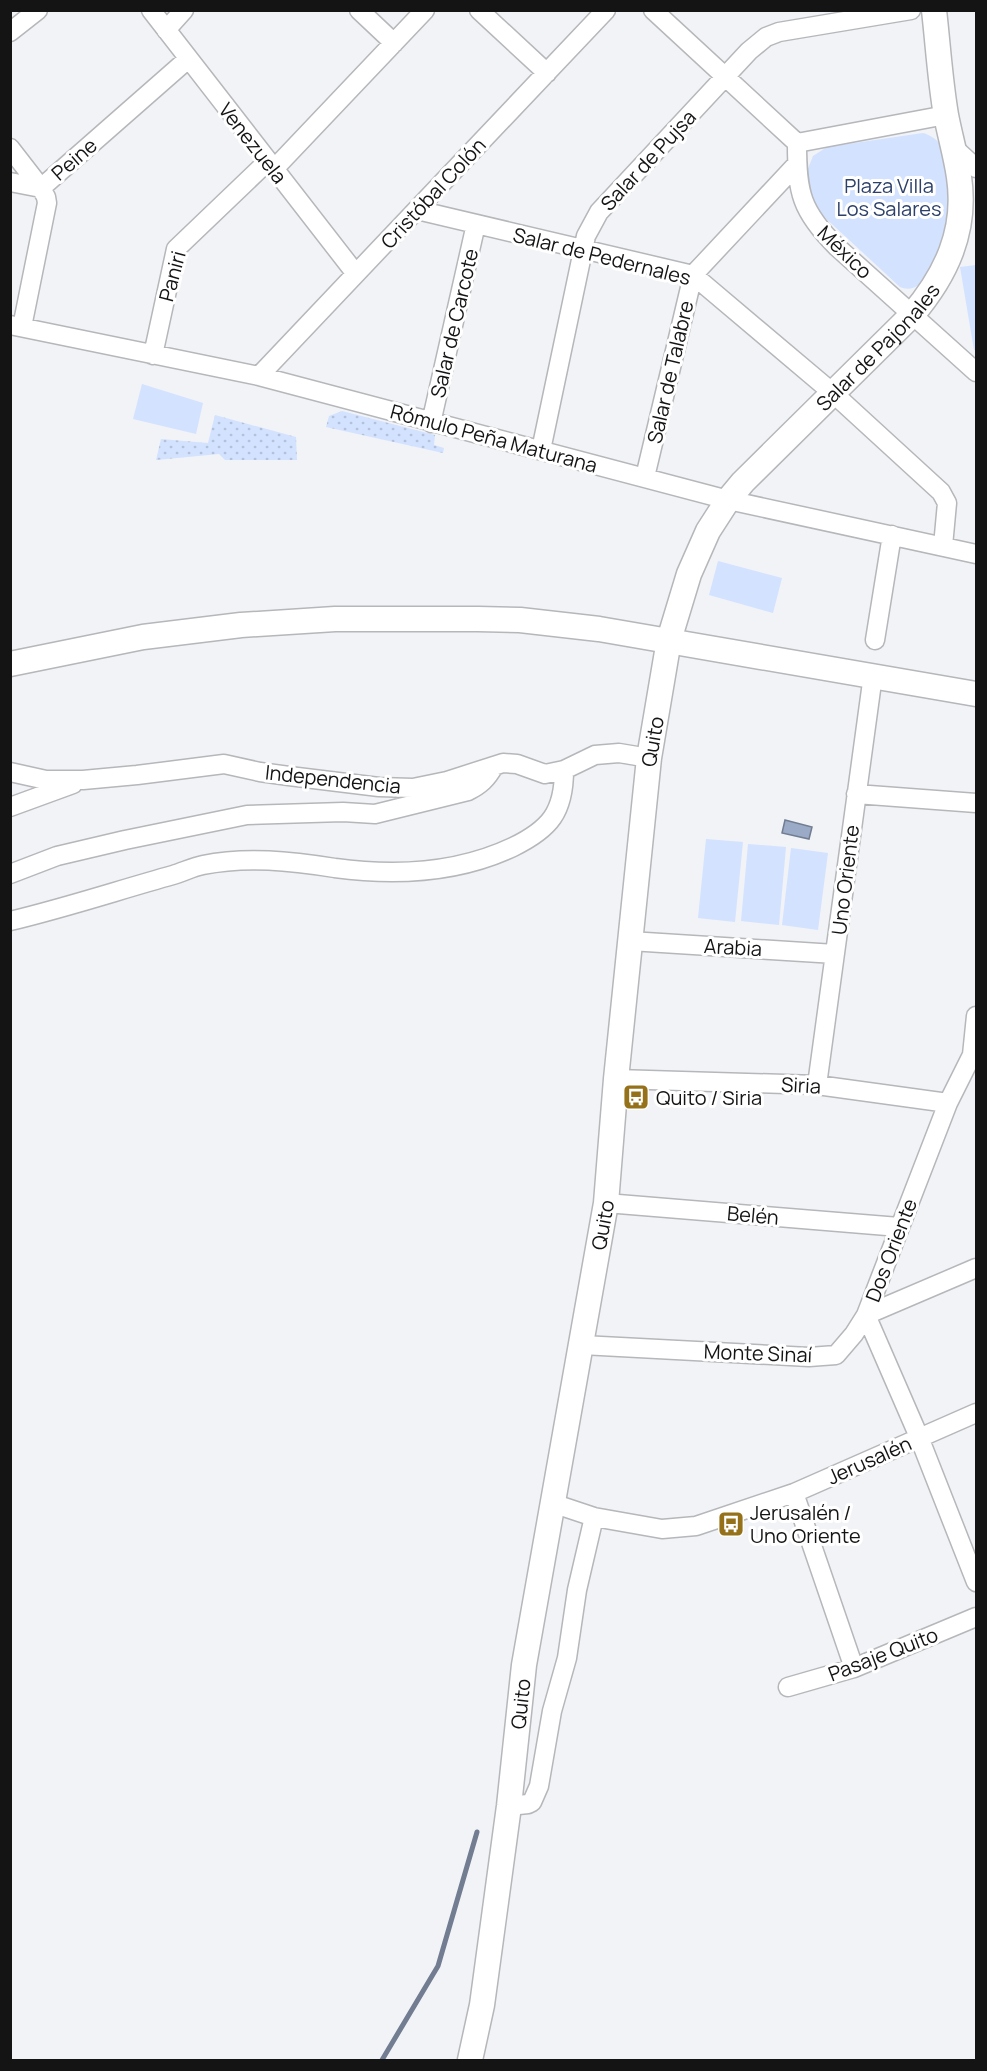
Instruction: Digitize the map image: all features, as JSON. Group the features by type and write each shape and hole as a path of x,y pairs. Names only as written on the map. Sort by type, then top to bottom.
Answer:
{"main road":[{"name":"Salar de Pajonales","path":"669,640 697,554 708,531 728,500 743,482 912,315 942,274 955,238 960,212 960,197 946,115 934,10"},
{"path":"10,664 97,645 173,632 241,624 335,619 520,620 669,640 976,694"},
{"name":"Quito","path":"470,2061 482,2005 509,1806 524,1665 606,1203 648,758 669,640"}],"street":[{"path":"10,32 38,10"},
{"name":"Venezuela","path":"151,10 356,274"},
{"path":"166,30 184,10"},
{"path":"359,10 394,43"},
{"name":"Paniri","path":"153,355 176,249 271,165 425,10"},
{"path":"479,10 547,73"},
{"name":"Cristóbal Colón","path":"259,376 606,10"},
{"path":"653,10 797,143 946,115"},
{"name":"Salar de Pujsa","path":"541,450 583,249 589,227 599,212 749,51 771,35 911,10"},
{"name":"Peine","path":"16,326 47,203 41,188 188,58"},
{"name":"México","path":"797,143 800,192 804,204 820,230 976,372"},
{"path":"953,147 976,168"},
{"path":"10,148 41,188"},
{"name":"Salar de Talabre","path":"645,477 693,275 797,164"},
{"path":"10,182 41,188"},
{"name":"Salar de Pedernales","path":"417,210 693,275 834,394 945,497 948,509 943,546"},
{"name":"Salar de Carcote","path":"432,423 476,224"},
{"name":"Rómulo Peña Maturana","path":"16,326 259,376 728,500 976,554"},
{"path":"875,640 892,535"},
{"name":"Uno Oriente","path":"817,1085 873,675"},
{"name":"Independencia","path":"10,772 46,780 83,780 224,764 289,776 379,787 413,788 447,782 503,763 517,764 545,774 564,770 596,755 619,753 648,758"},
{"path":"10,874 57,856 247,815 343,812 375,814 468,791 479,786 489,777 494,766"},
{"path":"10,921 203,865 256,860 371,871 437,870 470,864 497,855 524,842 548,826 559,808 564,787 564,770"},
{"path":"10,807 83,780"},
{"path":"856,794 976,804"},
{"name":"Arabia","path":"630,941 835,954"},
{"name":"Dos Oriente","path":"976,1016 974,1056 948,1103 866,1315 919,1437 976,1582"},
{"name":"Siria","path":"616,1079 817,1085 948,1103"},
{"name":"Belén","path":"606,1203 899,1227"},
{"name":"Monte Sinaí","path":"582,1345 809,1357 836,1355 866,1315 976,1268"},
{"name":"Jerusalén","path":"552,1503 594,1517 662,1529 696,1526 794,1493 976,1413"},
{"path":"794,1493 854,1668"},
{"name":"Quito","path":"509,1806 532,1802 539,1786 552,1711 567,1658 577,1590 594,1517"},
{"name":"Pasaje Quito","path":"788,1687 854,1668 976,1617"}],"green space":[{"name":"Plaza Villa Los Salares","path":"923,133 937,141 943,152 947,178 946,220 935,262 928,274 921,284 911,288 900,287 821,214 809,192 807,171 813,156 827,147"},
{"path":"976,265 976,350 974,350 960,267"},
{"path":"142,384 203,403 196,434 133,419"},
{"path":"342,411 435,435 434,445 444,448 443,453 326,427 329,416"},
{"path":"215,415 296,437 297,460 225,460 219,454 156,460 161,439 208,443"},
{"path":"718,561 782,578 773,613 709,595"},
{"path":"706,839 743,842 735,922 698,918"},
{"path":"748,844 786,847 779,925 741,921"},
{"path":"791,848 828,853 818,930 782,925"}],"shaded area":[{"path":"785,820 812,827 809,839 782,833"}],"waterway":[{"path":"382,2060 438,1966 477,1832"}],"place":[{"name":"Quito / Siria","path":"636,1097"},
{"name":"Jerusalén / Uno Oriente","path":"731,1524"}]}
